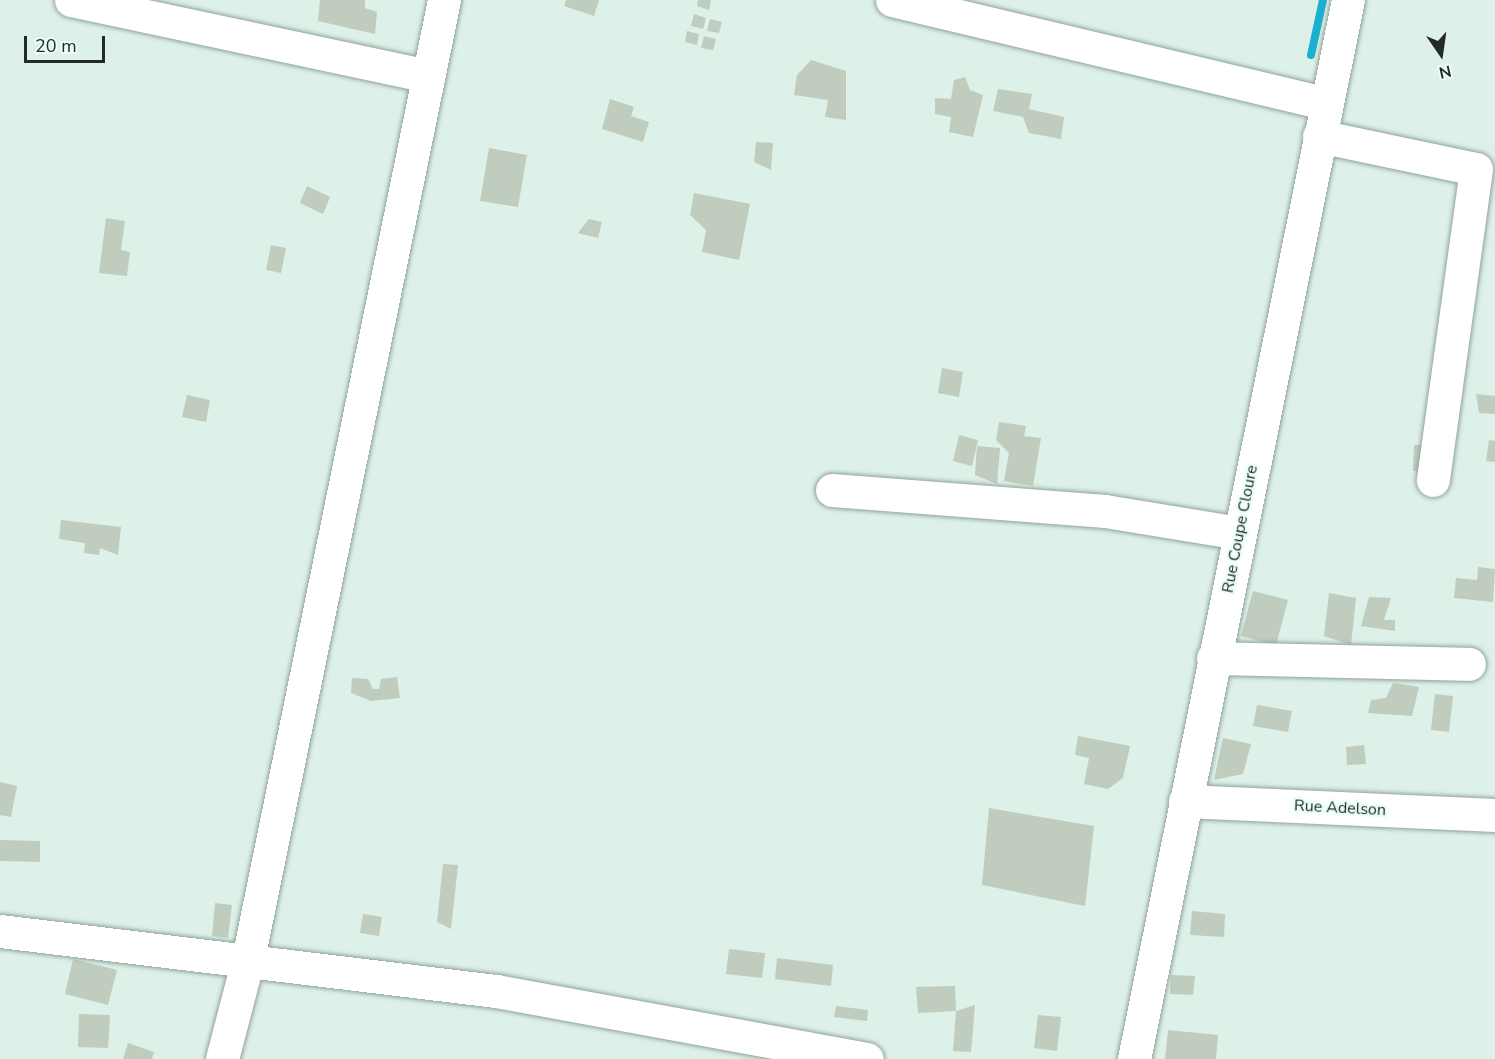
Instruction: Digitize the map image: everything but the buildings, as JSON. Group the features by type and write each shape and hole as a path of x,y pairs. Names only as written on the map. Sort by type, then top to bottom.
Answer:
{"street":[{"path":"71,0 428,76"},
{"path":"222,1059 248,959 444,0"},
{"path":"892,0 1326,104"},
{"name":"Rue Coupe Cloure","path":"1134,1059 1213,658 1348,0"},
{"path":"1319,136 1476,169 1433,480"},
{"path":"832,490 1105,511 1239,533"},
{"path":"1213,658 1469,664"},
{"name":"Rue Adelson","path":"1185,801 1495,815"},
{"path":"0,931 496,990 867,1059"}],"waterway":[{"path":"1311,55 1323,0"}]}
